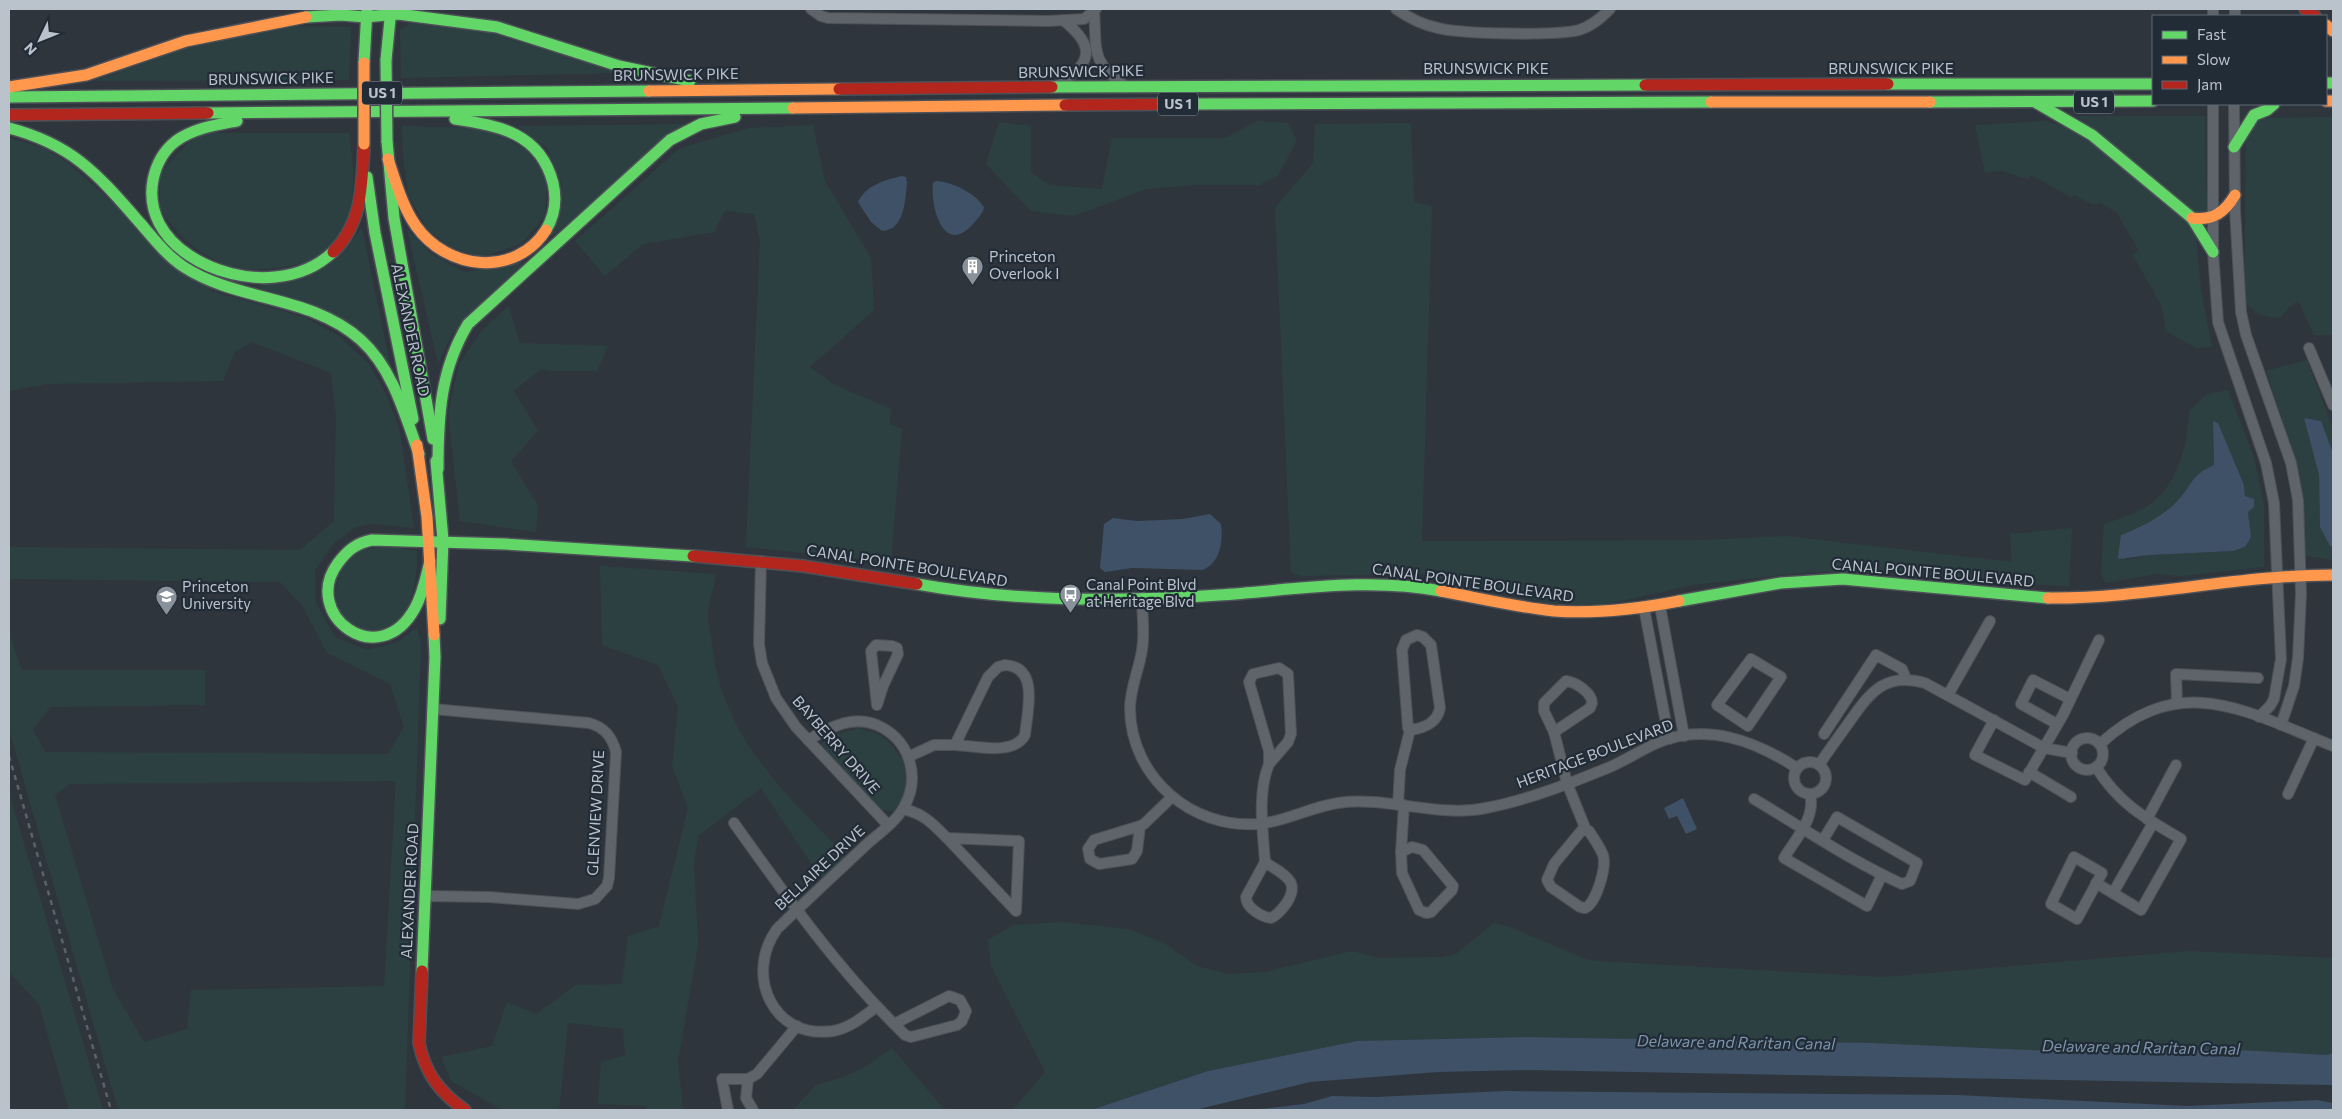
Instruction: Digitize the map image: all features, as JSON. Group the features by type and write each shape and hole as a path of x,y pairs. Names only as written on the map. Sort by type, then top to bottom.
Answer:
{"main road":[{"path":"312,16 327,9"},
{"path":"9,88 86,75 205,36 312,16 390,12 498,26 645,73 755,89"},
{"name":"ALEXANDER ROAD","path":"390,12 386,60 388,159 394,218 438,469 443,540 442,609 435,656"},
{"name":"ALEXANDER ROAD","path":"366,13 364,144 375,233 419,454 429,541 435,656 419,1024 420,1052 432,1082 449,1100 464,1110"},
{"name":"BRUNSWICK PIKE","path":"9,97 1126,86 2152,84"},
{"name":"US 1","path":"9,115 1266,103 2152,101"},
{"path":"2035,102 2092,135 2192,218 2213,252"},
{"path":"2234,148 2254,115 2267,110 2273,105"},
{"path":"438,469 439,402 444,374 458,340 481,310 678,134 711,120 809,107"},
{"path":"388,159 404,205 418,229 439,250 458,260 487,265 514,258 536,244 550,221 556,204 553,177 542,156 526,141 513,133 487,124 403,111"},
{"path":"288,112 198,130 182,137 164,154 153,177 151,195 153,207 161,226 182,250 201,263 224,273 248,277 280,277 317,265 338,249 356,218 360,196 364,144"},
{"path":"9,128 53,142 82,160 166,252 190,271 223,286 317,312 345,327 371,350 384,368 399,398 419,454"},
{"path":"2192,218 2205,220 2214,218 2224,211 2235,195"},
{"path":"429,541 374,539 358,544 347,551 333,568 329,581 329,604 334,617 351,634 364,639 379,638 396,632 409,618 417,605 430,561"},
{"name":"CANAL POINTE BOULEVARD","path":"429,541 443,540 761,561 853,572 1002,597 1202,596 1365,583 1427,588 1520,607 1608,612 1660,606 1773,583 1806,580 1847,579 2071,598 2159,592 2277,575 2333,575"}],"street":[{"path":"811,9 821,16 828,18 892,13 1063,20 1084,19 1095,10"},
{"path":"1396,9 1420,22 1456,31 1559,32 1580,29 1591,25 1610,9"},
{"path":"1095,10 1097,55 1102,67 1126,86"},
{"path":"1054,88 1071,77 1080,67 1086,55 1086,43 1080,33 1063,20"},
{"path":"2213,105 2213,252 2218,322 2271,483 2274,503 2281,659 2274,699 2270,706 2259,716"},
{"path":"2234,105 2235,195 2241,312 2246,335 2296,482 2298,500 2300,575 2298,658 2294,686 2281,725"},
{"path":"2309,348 2333,405"},
{"name":"BAYBERRY DRIVE","path":"761,561 758,626 762,663 780,704 808,740 888,825"},
{"name":"HERITAGE BOULEVARD","path":"1142,597 1143,645 1131,691 1132,726 1142,759 1152,775 1172,797 1184,806 1212,819 1242,825 1262,824 1339,803 1361,801 1471,810 1502,804 1567,783 1612,766 1669,739 1684,736 1718,735 1744,740 1797,768"},
{"path":"1660,606 1684,736"},
{"path":"1644,608 1669,739"},
{"path":"1948,695 1990,621"},
{"path":"1401,852 1412,847 1423,850 1452,882 1452,890 1431,912 1422,913 1419,910 1402,873 1401,852 1400,770 1410,730 1408,728 1402,650 1406,640 1417,635 1423,637 1431,645 1440,708 1438,715 1430,724 1410,730"},
{"path":"1994,720 1976,755 2025,780 2057,724 2099,640"},
{"path":"872,723 883,686 898,654 897,648 892,646 876,645 871,650 877,705"},
{"path":"1824,734 1876,655 1902,669 1906,679"},
{"path":"1744,740 1748,726 1781,677 1751,659 1717,705 1748,726"},
{"path":"908,757 934,745 1010,748 1022,741 1025,735 1029,685 1024,672 1018,668 1005,665 992,671 954,745"},
{"path":"1265,862 1288,880 1294,888 1293,894 1278,914 1271,918 1248,906 1246,902 1246,897 1265,862 1262,824 1264,790 1269,764 1269,751 1249,682 1253,674 1282,668 1288,674 1292,734 1288,742 1269,764"},
{"path":"2177,703 2176,674 2258,678"},
{"path":"1819,765 1866,697 1886,683 1906,679 1925,683 2044,748 2072,753"},
{"path":"2057,724 2021,704 2033,680 2070,699"},
{"path":"1554,732 1590,708 1592,703 1590,694 1570,681 1563,683 1544,703 1544,711 1554,732 1567,783 1586,830 1589,831 1601,851 1605,862 1592,903 1585,908 1580,908 1551,886 1547,880 1554,864 1563,851 1576,836 1586,830"},
{"path":"2100,744 2135,718 2157,708 2177,703 2211,702 2259,716 2333,746"},
{"name":"GLENVIEW DRIVE","path":"425,896 489,897 578,904 595,899 602,893 610,878 616,752 610,736 597,725 433,709"},
{"name":"BELLAIRE DRIVE","path":"808,740 838,724 848,721 872,723 889,732 897,739 908,757 912,775 912,788 903,809 888,825 796,910 769,939 762,961 763,983 772,1004 788,1020 797,1026 820,1031 843,1028 876,1007"},
{"path":"2084,738 2096,740 2100,744 2103,757 2096,767 2086,770 2080,768 2072,759 2074,744 2084,738"},
{"path":"2288,794 2314,738"},
{"path":"1808,762 1819,765 1825,772 1825,784 1816,793 1804,793 1795,785 1794,774 1797,768 1808,762"},
{"path":"2113,894 2176,765"},
{"path":"2096,767 2117,796 2150,821 2181,839 2141,910 2096,884"},
{"path":"2029,772 2071,797"},
{"path":"1810,794 1811,816 1784,858 1867,906 1882,875"},
{"path":"1140,826 1138,851 1132,859 1099,864 1090,859 1088,849 1094,840 1144,824 1172,797"},
{"path":"1754,799 1802,828 1882,875 1902,884 1910,880 1917,862 1837,817 1823,840"},
{"path":"903,809 912,811 929,820 1016,911 1019,841 947,838"},
{"path":"734,823 796,910 876,1007 905,1035 916,1037 957,1025 962,1022 966,1011 960,1000 949,996 894,1024"},
{"path":"2074,857 2102,873 2096,884 2077,919 2051,904 2074,857"},
{"path":"728,1110 722,1079 748,1079 756,1074 797,1026"},
{"path":"748,1079 746,1098 753,1110"}],"green space":[{"path":"412,23 491,33 621,73 401,78 400,30"},
{"path":"295,26 351,27 349,80 94,81 186,48"},
{"path":"2077,116 2205,116 2207,214 2196,213"},
{"path":"2333,117 2333,335 2314,335 2298,301 2289,307 2281,317 2275,318 2261,314 2244,303 2246,140 2258,118"},
{"path":"1257,121 1288,123 1297,141 1278,175 1259,185 1194,185 1147,189 1073,216 1031,211 986,164 999,122 1031,126 1031,172 1049,185 1102,189 1112,138 1225,138"},
{"path":"2046,121 2075,130 2185,221 2196,235 2201,290 2212,347 2196,348 2166,331 2161,305 2133,255 2139,251 2117,213 2101,203 2092,204 2074,195 2072,198 2031,175 2028,179 2002,171 1985,173 1975,125"},
{"path":"1411,123 1414,202 1432,206 1422,541 1703,540 1786,536 2012,562 2010,534 2072,528 2069,586 1997,583 1900,572 1812,572 1693,585 1603,605 1548,603 1420,574 1303,576 1291,573 1275,208 1313,163 1315,124"},
{"path":"686,124 551,237 562,185 547,148 517,126"},
{"path":"813,125 825,181 871,258 874,310 810,367 835,385 891,409 890,424 902,429 891,562 746,547 760,241 754,214 725,211 714,232 643,244 605,276 575,241 680,148 749,128"},
{"path":"402,126 484,128 525,148 547,177 545,216 521,244 482,257 451,247 427,229 408,194 403,155"},
{"path":"201,133 349,133 353,178 352,200 343,226 329,248 322,254 300,263 286,267 256,269 229,266 219,262 186,240 160,210 160,173 188,143"},
{"path":"9,138 44,148 67,162 212,291 306,318 339,336 370,365 388,398 400,432 414,528 373,524 356,527 334,543 315,570 316,603 335,637 367,650 398,642 417,627 421,644 405,1110 118,1110 9,729 9,633 22,670 205,670 205,705 50,707 33,730 45,752 388,754 404,727 390,684 327,653 302,605 280,582 9,579 9,547 300,550 334,521 336,416 331,373 252,342 235,352 223,381 48,384 9,391","holes":["396,781 384,986 191,990 187,1029 144,1042 113,989 55,795 70,784"]},
{"path":"362,228 391,369 336,314 256,287 329,265"},
{"path":"407,229 431,254 465,272 524,262 452,334 438,364"},
{"path":"509,306 520,343 608,346 597,371 551,371 541,369 514,391 538,431 511,461 538,506 536,532 460,521 448,413 459,364 483,329"},
{"path":"2307,360 2333,429 2333,453 2321,421 2304,418 2319,475 2320,527 2330,546 2333,547 2333,560 2303,555 2302,498 2294,454 2266,371"},
{"path":"2228,390 2254,458 2264,505 2264,567 2181,576 2157,574 2106,583 2101,574 2104,524 2142,509 2162,493 2176,472 2180,461 2187,436 2189,411 2207,394","holes":["2213,422 2217,423 2244,485 2251,537 2245,547 2233,551 2150,555 2126,560 2121,535 2144,525 2166,511 2178,500 2201,472 2214,465"]},
{"path":"389,546 417,551 413,594 404,613 397,621 388,627 366,634 341,618 335,592 341,569 359,551"},
{"path":"600,566 716,574 708,619 719,679 729,710 744,738 762,764 803,812 850,860 825,884 761,788 698,836 694,863 698,945 678,1061 683,1110 647,1110 646,1106 598,1104 601,1062 625,1055 623,1029 568,1023 559,1110 502,1110 451,1081 441,1057 492,1046 507,1002 536,1014 576,985 622,984 628,936 659,926 688,808 672,766 678,707 658,665 602,645"},
{"path":"859,728 876,733 885,739 895,749 906,768 909,779 908,787 894,811 880,810 820,745 827,737"},
{"path":"9,793 103,1110 69,1110 39,1004 9,972"},
{"path":"1065,922 1132,930 1167,945 1197,966 1228,974 1265,972 1352,951 1379,958 1442,957 1456,954 1494,923 1510,927 1585,959 1597,961 1883,977 2188,951 2333,958 2333,1053 2327,1055 2224,1049 2074,1052 1873,1043 1525,1037 1357,1041 1208,1071 1091,1110 1013,1110 1045,1072 991,966 988,940 1013,925"},
{"path":"892,1048 943,1108 955,1110 793,1110 816,1085 841,1078 865,1067"}],"water":[{"path":"902,176 906,177 907,183 902,213 895,225 890,229 882,231 871,222 858,202 861,196 871,187"},
{"path":"936,181 963,189 975,197 984,207 983,212 963,233 954,235 947,232 941,225 934,204 933,183"},
{"path":"2304,418 2321,421 2333,453 2333,547 2330,546 2320,527 2319,475"},
{"path":"2213,421 2218,423 2244,485 2245,496 2254,499 2254,507 2248,512 2251,537 2245,547 2233,551 2150,555 2119,559 2121,535 2144,525 2166,511 2178,500 2196,476 2214,465"},
{"path":"1210,514 1221,524 1222,537 1220,550 1214,562 1203,570 1132,568 1105,572 1100,568 1104,524 1113,518 1137,521 1183,519"},
{"path":"1683,798 1697,829 1686,834 1677,816 1669,819 1664,808"},
{"name":"Delaware and Raritan Canal","path":"1525,1037 1873,1043 2074,1052 2224,1049 2327,1055 2333,1053 2333,1085 1526,1070 1438,1072 1310,1082 1195,1110 1091,1110 1208,1071 1357,1041"},
{"path":"1505,1091 1957,1095 2188,1106 2317,1100 2333,1103 2333,1110 1252,1110 1304,1104 1332,1096 1375,1097"}],"railway":[{"path":"9,756 111,1110"}],"traffic: fast":[{"path":"364,63 367,9"},
{"path":"386,60 391,9"},
{"path":"306,17 341,15 365,17 398,14 497,27 619,66 690,81"},
{"path":"386,60 387,141"},
{"path":"2327,83 2333,83"},
{"path":"1888,84 2152,84"},
{"path":"1052,87 1645,85"},
{"path":"9,97 649,91"},
{"path":"1930,102 2152,101"},
{"path":"1192,104 1711,102"},
{"path":"2035,102 2092,135 2192,218 2213,252"},
{"path":"2234,147 2254,115 2267,110 2273,105"},
{"path":"208,113 793,108"},
{"path":"438,469 442,394 452,359 468,324 670,140 701,124 735,117"},
{"path":"455,119 502,129 516,135 539,153 547,166 555,195 553,213 546,230"},
{"path":"237,121 190,133 171,145 161,159 153,180 153,203 159,223 172,241 189,255 209,266 231,274 253,277 275,277 299,272 320,262 333,252"},
{"path":"9,128 51,143 83,164 111,191 166,253 184,267 227,287 297,306 320,315 341,325 361,340 382,365 390,379 403,408 419,454"},
{"path":"387,141 394,218 433,439"},
{"path":"367,177 375,233 413,419"},
{"path":"436,461 443,540 440,619"},
{"path":"430,561 418,603 400,627 382,636 365,636 349,629 336,617 329,601 329,582 338,563 345,555 352,548 366,541 505,544 693,556"},
{"path":"1679,601 1781,583 1843,579 2048,598"},
{"path":"917,584 992,594 1068,599 1143,599 1358,585 1386,585 1441,591"},
{"path":"422,971 435,657 434,635"}],"traffic: slow":[{"path":"9,87 86,75 186,41 306,17"},
{"path":"2327,26 2333,31"},
{"path":"364,63 364,144"},
{"path":"649,91 839,89"},
{"path":"2327,101 2333,101"},
{"path":"1711,102 1930,102"},
{"path":"793,108 1065,105"},
{"path":"388,159 400,194 411,218 429,241 445,252 463,259 481,262 499,261 517,256 533,245 546,230"},
{"path":"2192,218 2206,218 2218,214 2223,211 2235,195"},
{"path":"417,445 427,517 434,635"},
{"path":"2048,598 2120,595 2261,579 2333,575"},
{"path":"1441,591 1526,607 1570,612 1617,610 1679,601"}],"traffic: jam":[{"path":"2305,9 2314,15"},
{"path":"1645,85 1888,84"},
{"path":"839,89 1052,87"},
{"path":"1065,105 1192,104"},
{"path":"9,115 208,113"},
{"path":"333,252 343,241 350,228 359,202 364,144"},
{"path":"693,556 803,566 917,584"},
{"path":"422,971 419,1043 425,1064 441,1089 465,1110"}],"place":[{"name":"Princeton Overlook I","path":"973,285"},
{"name":"Canal Point Blvd at Heritage Blvd","path":"1070,613"},
{"name":"Princeton University","path":"166,615"}]}
